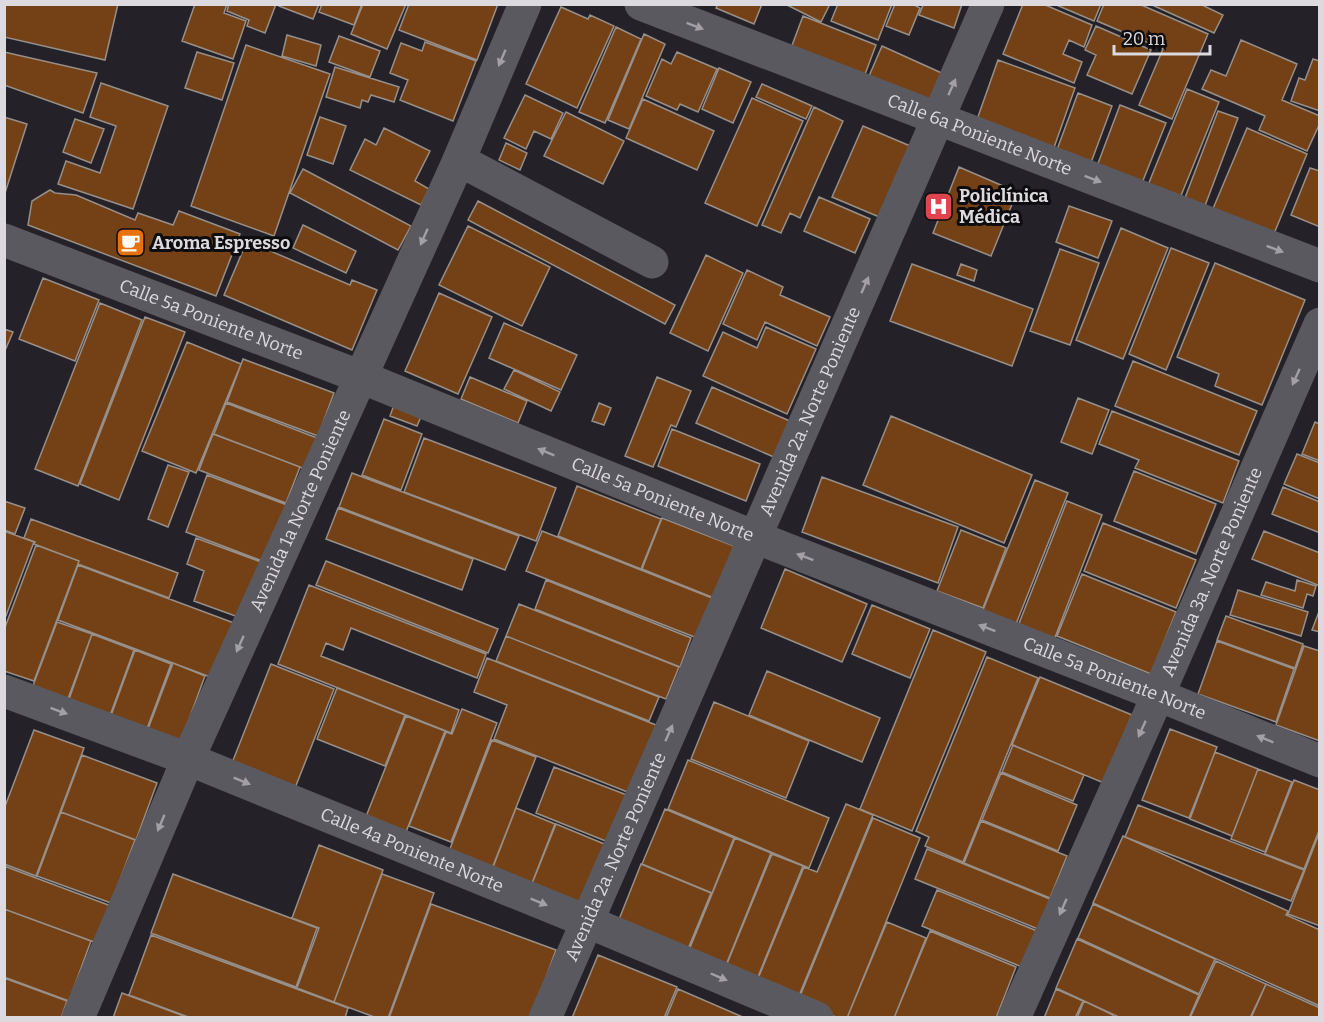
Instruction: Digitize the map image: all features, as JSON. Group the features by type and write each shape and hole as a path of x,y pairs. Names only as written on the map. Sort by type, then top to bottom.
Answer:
{"street":[{"name":"Avenida 1a Norte Poniente","path":"78,1017 188,759 459,160 525,4"},
{"name":"Calle 6a Poniente Norte","path":"641,4 1320,266"},
{"name":"Avenida 2a. Norte Poniente","path":"545,1017 988,4"},
{"path":"459,160 652,262"},
{"name":"Calle 5a Poniente Norte","path":"4,240 361,377 755,537 1320,761"},
{"name":"Avenida 3a. Norte Poniente","path":"1014,1017 1158,696 1320,324"},
{"name":"Calle 4a Poniente Norte","path":"4,691 188,759 817,1017"}],"building":[{"path":"4,4 118,4 105,60 4,37"},
{"path":"195,4 227,4 224,13 246,21 233,59 182,41"},
{"path":"229,4 276,4 265,33 247,26 249,20 227,11"},
{"path":"280,4 319,4 313,19 279,6"},
{"path":"322,4 362,4 354,25 319,12"},
{"path":"363,4 406,4 387,49 351,34"},
{"path":"409,4 498,4 477,60 399,30"},
{"path":"718,4 762,4 754,24 716,8"},
{"path":"785,4 830,4 821,22"},
{"path":"838,4 892,4 878,40 831,21"},
{"path":"895,4 912,4 920,8 909,35 886,26"},
{"path":"921,4 962,4 954,28 919,15 923,5"},
{"path":"1023,4 1043,4 1092,25 1084,47 1069,40 1063,54 1082,62 1074,83 1003,54"},
{"path":"1054,4 1101,4 1094,21"},
{"path":"1104,4 1139,4 1208,34 1172,119 1139,105 1163,49 1097,21"},
{"path":"1150,4 1200,4 1223,15 1214,33"},
{"path":"561,7 588,19 590,15 614,26 577,108 526,84"},
{"path":"803,16 876,45 864,77 791,48"},
{"path":"1096,26 1151,50 1132,94 1087,75 1096,55 1085,50"},
{"path":"616,27 641,39 605,123 579,112"},
{"path":"644,34 665,44 629,129 608,120"},
{"path":"287,35 321,45 316,66 282,56"},
{"path":"339,36 380,51 370,77 329,62"},
{"path":"1241,40 1297,64 1282,100 1320,116 1320,123 1307,151 1259,130 1265,116 1202,89 1211,70 1226,76"},
{"path":"425,42 476,61 453,121 400,100 408,80 390,73 401,43 422,51"},
{"path":"246,45 330,74 274,236 191,206"},
{"path":"882,46 946,75 930,111 866,83"},
{"path":"4,52 97,73 83,113 4,85"},
{"path":"197,52 234,63 222,100 185,88"},
{"path":"677,52 717,69 698,112 680,104 677,110 646,96 662,59 671,64"},
{"path":"1313,59 1320,61 1320,111 1291,101 1299,78 1305,80"},
{"path":"998,60 1075,88 1051,156 974,128"},
{"path":"335,67 399,87 394,102 371,95 368,102 362,100 360,108 326,97"},
{"path":"719,68 751,82 733,123 702,109"},
{"path":"101,83 168,106 133,209 58,184 66,161 100,173 116,126 90,117"},
{"path":"762,84 812,106 806,119 756,97"},
{"path":"1187,89 1219,102 1180,198 1148,185"},
{"path":"1078,93 1112,106 1089,168 1055,155"},
{"path":"525,95 563,113 551,139 534,131 526,149 504,138"},
{"path":"752,98 803,121 757,226 705,203"},
{"path":"643,99 714,131 697,170 626,138"},
{"path":"1120,105 1166,123 1142,183 1097,166"},
{"path":"814,107 843,121 800,218 790,213 781,233 762,225"},
{"path":"1218,111 1238,118 1203,211 1183,203"},
{"path":"566,112 624,141 603,184 544,156"},
{"path":"4,117 27,124 5,193 4,193"},
{"path":"320,117 346,126 333,164 307,155"},
{"path":"75,119 104,129 91,163 63,152"},
{"path":"863,126 915,148 884,219 832,197"},
{"path":"384,128 430,151 415,181 429,189 421,205 350,170 365,139 376,145"},
{"path":"1247,128 1307,154 1273,236 1212,211"},
{"path":"506,143 527,153 520,170 499,160"},
{"path":"959,167 1017,192 991,256 933,233"},
{"path":"1310,168 1320,171 1320,227 1291,215"},
{"path":"303,169 411,226 398,250 290,193"},
{"path":"50,190 55,193 76,195 135,220 138,213 173,225 179,211 240,234 216,296 28,225 32,201"},
{"path":"819,197 870,219 855,253 804,231"},
{"path":"478,201 675,305 665,324 468,220"},
{"path":"1069,206 1112,221 1098,258 1056,242"},
{"path":"303,225 356,251 346,273 293,248"},
{"path":"468,226 550,267 522,326 439,285"},
{"path":"1121,228 1168,248 1123,359 1076,340"},
{"path":"247,241 350,285 352,280 377,290 352,350 224,295"},
{"path":"1171,248 1209,263 1166,370 1129,354"},
{"path":"1060,249 1099,263 1070,345 1030,331"},
{"path":"706,255 743,273 708,351 670,333"},
{"path":"1215,263 1305,300 1262,405 1215,386 1219,374 1177,357"},
{"path":"912,264 1033,309 1012,366 890,321"},
{"path":"961,264 977,270 974,281 957,275"},
{"path":"747,270 783,287 780,295 830,317 817,346 765,322 757,340 723,324"},
{"path":"43,278 99,300 75,361 19,339"},
{"path":"439,293 492,317 458,394 405,371"},
{"path":"100,303 142,320 78,486 35,469"},
{"path":"145,317 185,332 119,500 80,484"},
{"path":"504,323 577,355 561,390 489,358"},
{"path":"766,327 816,349 787,414 703,376 723,332 757,348"},
{"path":"4,329 13,332 4,353"},
{"path":"187,342 241,364 196,473 142,451"},
{"path":"243,359 334,393 318,436 227,402"},
{"path":"1133,361 1257,411 1239,455 1115,406"},
{"path":"514,370 560,392 551,411 504,389"},
{"path":"470,377 527,401 518,423 461,399"},
{"path":"657,377 691,391 676,427 671,425 653,467 625,456"},
{"path":"712,387 792,422 776,458 696,423"},
{"path":"1078,398 1109,410 1092,454 1061,442"},
{"path":"395,402 423,412 417,426 390,416"},
{"path":"226,403 317,438 305,469 214,434"},
{"path":"599,403 611,408 604,425 592,421"},
{"path":"1112,411 1239,461 1223,503 1135,468 1139,460 1099,444"},
{"path":"891,416 1032,475 1004,543 863,485"},
{"path":"384,419 422,434 401,490 362,475"},
{"path":"1315,422 1320,424 1320,461 1302,454"},
{"path":"672,429 760,464 746,501 658,466"},
{"path":"213,434 300,467 286,503 199,470"},
{"path":"424,438 556,488 536,541 404,492"},
{"path":"1297,454 1320,463 1320,499 1284,484"},
{"path":"168,465 189,472 168,527 148,519"},
{"path":"1134,471 1216,504 1196,554 1114,521"},
{"path":"352,473 519,536 505,570 339,507"},
{"path":"207,475 287,505 265,562 186,532"},
{"path":"822,477 958,527 938,583 802,532"},
{"path":"1035,480 1068,493 1016,624 983,610"},
{"path":"577,486 661,519 641,569 558,536"},
{"path":"1283,487 1320,502 1320,533 1272,514"},
{"path":"4,501 25,508 15,534 4,530"},
{"path":"1067,501 1102,515 1054,640 1018,626"},
{"path":"338,508 473,559 462,590 326,539"},
{"path":"662,518 734,546 714,598 642,569"},
{"path":"31,519 178,573 169,598 78,564 79,561 34,544 35,542 24,538"},
{"path":"1103,523 1196,560 1176,608 1084,571"},
{"path":"961,530 1006,548 983,608 937,591"},
{"path":"4,531 34,542 4,621"},
{"path":"542,531 712,598 697,638 526,571"},
{"path":"1264,531 1320,553 1320,586 1252,559"},
{"path":"196,538 261,562 241,618 194,601 204,571 187,564"},
{"path":"36,545 79,561 34,681 4,671 4,630"},
{"path":"326,561 498,629 488,653 316,585"},
{"path":"78,565 234,623 213,678 58,620"},
{"path":"785,569 867,604 842,662 761,628"},
{"path":"1082,574 1176,612 1151,674 1057,636"},
{"path":"546,580 691,638 680,667 535,609"},
{"path":"1297,580 1316,586 1313,596 1307,594 1303,608 1261,595 1266,582 1295,591"},
{"path":"309,585 486,654 477,678 351,628 343,650 326,643 321,656 459,710 451,733 278,664"},
{"path":"1238,590 1308,612 1301,636 1230,615"},
{"path":"519,604 679,667 666,699 506,636"},
{"path":"872,605 930,629 910,678 852,654"},
{"path":"1320,609 1320,632 1312,630"},
{"path":"1226,616 1303,644 1295,668 1217,640"},
{"path":"57,622 92,634 66,704 31,691"},
{"path":"933,630 986,652 912,831 860,809"},
{"path":"92,634 134,650 108,721 67,705"},
{"path":"506,636 659,697 649,721 496,661"},
{"path":"1217,641 1294,669 1276,722 1198,694"},
{"path":"1304,646 1320,651 1320,741 1276,725"},
{"path":"135,650 171,664 145,734 109,721"},
{"path":"987,657 1038,678 963,862 925,846 929,837 916,831"},
{"path":"487,658 661,727 635,795 494,739 507,705 474,692"},
{"path":"173,663 205,676 181,741 148,729"},
{"path":"271,664 334,689 295,788 232,763"},
{"path":"767,671 880,718 862,762 749,715"},
{"path":"1040,677 1132,715 1104,783 1012,745"},
{"path":"337,688 405,715 385,766 317,739"},
{"path":"714,702 809,741 786,798 691,759"},
{"path":"462,709 497,723 451,842 409,826 446,732 452,734"},
{"path":"406,716 445,731 401,845 361,829"},
{"path":"1170,729 1217,747 1189,818 1142,800"},
{"path":"34,730 84,748 36,876 4,864 4,809"},
{"path":"492,740 536,757 489,876 446,859"},
{"path":"1013,745 1084,775 1073,801 1002,772"},
{"path":"1215,752 1258,769 1232,836 1190,819"},
{"path":"82,755 157,783 136,840 61,812"},
{"path":"688,760 829,818 809,868 668,809"},
{"path":"554,767 632,797 613,844 536,813"},
{"path":"1258,769 1292,782 1265,852 1231,839"},
{"path":"1001,773 1077,805 1058,851 982,820"},
{"path":"1294,780 1320,790 1320,828 1304,869 1265,854"},
{"path":"846,804 873,815 798,998 757,981 804,867 817,872"},
{"path":"1138,805 1304,870 1291,901 1125,837"},
{"path":"516,808 555,824 527,896 488,880"},
{"path":"665,809 734,838 712,893 642,864"},
{"path":"61,812 135,840 111,903 37,876"},
{"path":"873,818 920,838 847,1018 838,1018 798,1001"},
{"path":"981,821 1067,856 1050,898 964,863"},
{"path":"556,824 614,848 586,919 527,896"},
{"path":"1320,831 1320,926 1288,914"},
{"path":"1123,836 1288,911 1286,915 1320,930 1320,1006 1093,903"},
{"path":"735,838 771,853 724,970 687,955"},
{"path":"319,845 383,870 334,1002 297,988 319,928 292,918"},
{"path":"927,849 1050,899 1038,929 915,879"},
{"path":"772,854 803,866 755,984 724,971"},
{"path":"641,864 711,893 683,961 614,932"},
{"path":"4,866 111,906 97,943 4,909"},
{"path":"173,874 317,928 296,987 151,933"},
{"path":"382,874 434,893 388,1018 377,1018 334,1002"},
{"path":"937,890 1037,931 1022,967 922,926"},
{"path":"431,904 556,950 531,1018 389,1018"},
{"path":"1093,904 1215,959 1199,994 1078,938"},
{"path":"4,909 91,941 69,1001 4,977"},
{"path":"887,922 926,938 894,1018 847,1018"},
{"path":"930,931 1016,967 996,1018 894,1018"},
{"path":"151,935 348,1008 345,1018 191,1018 129,995"},
{"path":"1077,939 1199,995 1189,1018 1121,1018 1056,988"},
{"path":"598,955 677,987 664,1018 572,1018"},
{"path":"1216,961 1266,984 1250,1018 1190,1018"},
{"path":"4,978 67,1001 61,1018 4,1018"},
{"path":"1266,984 1320,1008 1320,1018 1251,1018"},
{"path":"678,989 745,1018 666,1018"},
{"path":"1056,989 1083,1001 1075,1018 1044,1018"},
{"path":"122,993 189,1018 113,1018"},
{"path":"1084,1001 1113,1015 1112,1018 1077,1018"}],"place":[{"name":"Policlínica Médica","path":"938,206"},
{"name":"Aroma Espresso","path":"131,243"}]}
